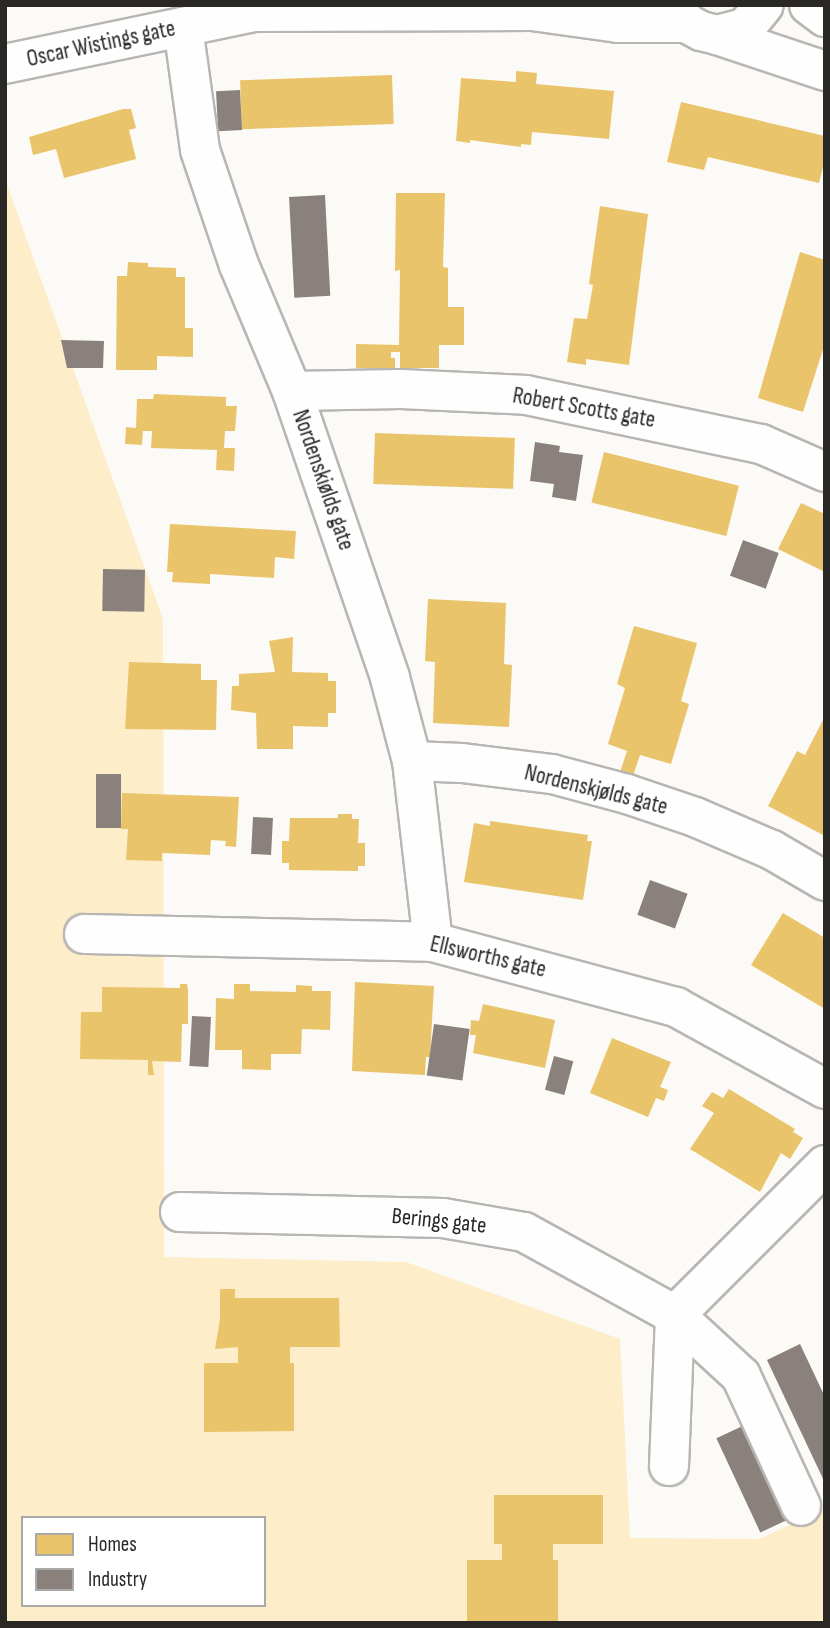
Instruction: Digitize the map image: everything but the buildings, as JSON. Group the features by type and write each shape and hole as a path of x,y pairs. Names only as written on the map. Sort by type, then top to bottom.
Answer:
{"street":[{"path":"693,21 746,27 764,5"},
{"path":"809,5 825,17"},
{"name":"Oscar Wistings gate","path":"5,64 253,12 544,8 618,23 693,21"},
{"path":"693,21 825,71"},
{"name":"Nordenskiølds gate","path":"183,27 200,150 239,265 292,391 364,596 412,761 433,942"},
{"name":"Robert Scotts gate","path":"292,391 401,389 526,395 761,444 825,472"},
{"name":"Nordenskjølds gate","path":"412,761 462,763 552,774 627,794 695,817 772,850 825,881"},
{"name":"Ellsworths gate","path":"84,934 433,942 676,1007 825,1089"},
{"path":"669,1466 675,1315 825,1165"},
{"name":"Berings gate","path":"180,1212 443,1218 524,1232 675,1315 741,1376 801,1506"}],"shaded area":[{"path":"5,179 163,619 164,1257 406,1262 620,1339 630,1538 759,1539 825,1509 825,1623 5,1623"}]}
